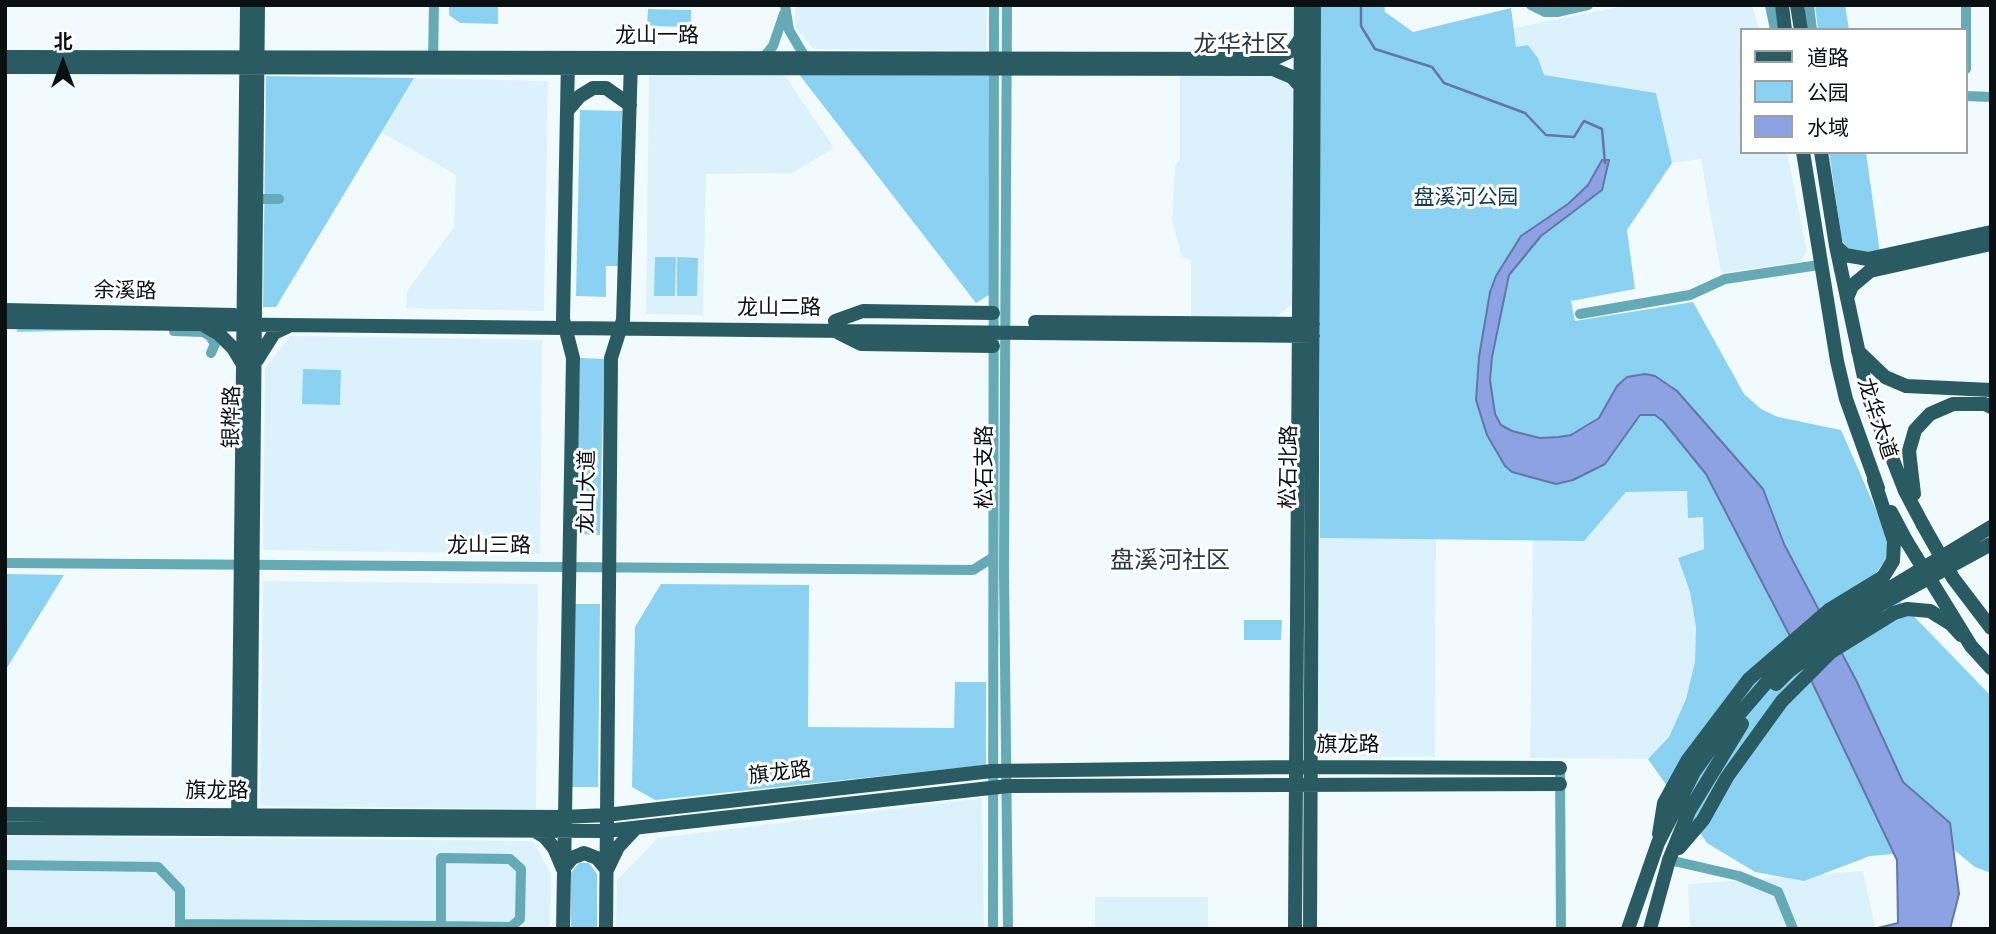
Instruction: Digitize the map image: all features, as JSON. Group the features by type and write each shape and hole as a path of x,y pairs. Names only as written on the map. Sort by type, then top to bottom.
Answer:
{"main road":[{"name":"银桦路","path":"247,5 252,62 255,199 250,320"},
{"name":"银桦路","path":"244,829 252,62 258,5"},
{"name":"松石北路","path":"1301,5 1306,330"},
{"name":"松石北路","path":"1295,929 1301,783 1306,330 1314,5"},
{"path":"1782,5 1785,28"},
{"path":"1797,5 1801,28"},
{"name":"龙山一路","path":"5,57 433,63 1000,63 1274,59 1293,50 1301,38"},
{"name":"龙山一路","path":"631,63 805,57 1273,69 1292,77 1301,87"},
{"name":"龙山一路","path":"5,67 252,62"},
{"name":"龙山大道","path":"563,929 567,567 573,358 564,324 568,63"},
{"name":"龙山大道","path":"606,929 611,358 622,324 631,63"},
{"path":"567,111 580,96 593,88 606,88 630,105"},
{"name":"龙华大道","path":"1803,154 1819,265 1846,399 1874,480 1907,542 1971,646 1991,667"},
{"name":"龙华大道","path":"1821,154 1856,348 1882,435 1923,525 1953,578 1991,628"},
{"path":"1836,246 1845,255 1868,259 1991,232"},
{"path":"1847,298 1852,286 1870,271 1991,244"},
{"name":"余溪路","path":"5,310 250,320"},
{"name":"龙山二路","path":"250,320 292,325 622,324 1306,330"},
{"name":"龙山二路","path":"250,320 564,324"},
{"name":"余溪路","path":"5,321 200,324 250,320"},
{"path":"200,324 219,334 249,364 274,333 292,325"},
{"path":"835,326 861,344 997,328"},
{"path":"1856,348 1885,377 1906,386 1991,390"},
{"path":"1923,525 1911,483 1909,451 1915,430 1930,414 1953,404 1985,404 1991,407"},
{"path":"1650,929 1669,860 1689,811 1776,653 1829,610 1882,578 1893,561 1894,541 1874,480"},
{"path":"1628,929 1658,843 1695,772 1760,686 1785,661 1991,527"},
{"path":"1879,600 1991,544"},
{"path":"1669,860 1703,820 1727,777 1782,701 1831,652 1894,613 1907,609 1930,611 1951,624 1971,646"},
{"name":"旗龙路","path":"5,814 244,814 564,824 606,815 1000,770 1560,768"},
{"name":"松石北路","path":"1301,783 1310,929"},
{"path":"5,828 534,830 564,824 606,831 1008,786 1560,784"},
{"path":"534,830 545,837 564,869 572,858 584,853 597,858 607,870 618,847 636,828"}],"street":[{"path":"433,63 434,5"},
{"name":"松石支路","path":"994,5 1000,63"},
{"name":"松石支路","path":"1007,5 1000,63 992,585 1000,770 1008,786 1008,929"},
{"path":"1531,5 1545,12 1588,5"},
{"path":"1770,5 1775,28"},
{"path":"1810,5 1812,28"},
{"path":"1966,5 1966,28"},
{"path":"785,6 785,30 805,57"},
{"path":"764,57 785,30"},
{"path":"1968,96 1991,97"},
{"path":"255,199 279,199"},
{"path":"1580,314 1690,295 1725,279 1819,265"},
{"path":"173,324 174,331 203,332 210,336 215,344 211,353"},
{"name":"松石支路","path":"993,929 992,787 1000,770 997,328"},
{"path":"992,558 973,570 992,585"},
{"name":"龙山三路","path":"5,563 973,570"},
{"path":"1560,768 1561,929"},
{"path":"5,865 158,867 180,890 180,926 441,927 511,927 520,919 521,869 510,859 442,858 441,927"},
{"path":"1669,860 1739,876 1778,892 1793,929"}],"shaded area":[{"path":"795,5 987,5 986,51 814,49 795,28"},
{"path":"1628,5 1752,5 1758,28 1741,28 1741,154 1787,154 1807,252 1800,262 1721,273 1701,159 1672,163 1656,93 1543,75 1538,58 1516,47 1513,28"},
{"path":"649,73 783,73 834,148 792,173 706,174 703,315 646,314"},
{"path":"1180,75 1276,75 1295,91 1292,304 1276,317 1191,316 1191,260 1182,257 1172,220 1175,167 1180,159"},
{"path":"414,78 548,81 544,311 406,308 407,291 454,227 456,175 381,132"},
{"path":"290,336 542,340 540,554 263,550 265,368"},
{"path":"1688,491 1703,517 1704,549 1678,558 1690,592 1696,627 1695,662 1686,699 1669,737 1648,759 1530,758 1533,540 1584,541 1626,492"},
{"path":"1320,538 1436,539 1435,757 1318,756"},
{"path":"263,581 538,584 536,809 260,806"},
{"path":"982,798 984,929 616,929 617,880 658,838"},
{"path":"5,836 533,841 551,874 550,929 5,929"},
{"path":"1863,871 1875,928 1690,929 1688,884"},
{"path":"1095,897 1208,897 1208,929 1095,929"}],"green space":[{"path":"449,5 498,5 498,24 460,23 449,15"},
{"name":"盘溪河公园","path":"1320,5 1384,5 1385,12 1413,32 1511,8 1516,47 1528,45 1538,58 1544,75 1656,93 1672,163 1627,230 1635,289 1571,301 1575,321 1693,302 1744,394 1761,409 1778,417 1841,430 1888,537 1886,560 1874,575 1991,696 1991,873 1975,867 1953,849 1870,856 1804,881 1755,872 1707,843 1648,759 1669,737 1686,699 1695,662 1696,627 1690,592 1678,558 1704,549 1703,517 1688,518 1687,491 1626,492 1584,541 1320,538"},
{"path":"1815,5 1845,5 1849,28 1818,28"},
{"path":"648,9 691,10 691,27 647,26"},
{"path":"798,73 990,74 989,295 976,303"},
{"path":"266,76 414,78 276,307 263,307"},
{"path":"580,110 622,111 618,266 606,266 606,297 576,296"},
{"path":"1829,154 1866,154 1880,253 1867,255 1848,249 1842,240"},
{"path":"655,257 676,257 675,296 654,296"},
{"path":"677,257 698,258 697,296 677,296"},
{"path":"17,327 110,330 17,332"},
{"path":"580,358 604,359 600,535 576,534"},
{"path":"303,369 341,370 340,405 302,404"},
{"path":"5,574 64,575 5,671"},
{"path":"661,584 809,585 808,727 954,728 955,682 986,682 986,765 655,800 632,787 635,627"},
{"path":"573,604 600,604 598,787 571,787"},
{"path":"1244,620 1282,620 1281,640 1244,640"},
{"path":"579,863 589,863 597,874 597,929 571,929 571,873"}],"water":[{"path":"1602,160 1609,160 1602,190 1541,236 1509,275 1492,357 1490,380 1495,414 1501,425 1512,431 1540,438 1559,437 1571,435 1599,418 1617,386 1627,377 1645,374 1655,376 1677,391 1763,489 1784,544 1857,682 1903,782 1950,823 1959,894 1950,929 1874,929 1898,923 1897,860 1791,638 1706,474 1663,421 1655,415 1640,415 1605,464 1573,480 1556,484 1512,472 1505,466 1487,435 1476,400 1479,357 1490,292 1496,276 1521,236 1568,204 1588,185"}],"waterway":[{"path":"1361,5 1361,26 1375,49 1432,67 1444,83 1525,113 1546,135 1574,137 1584,121 1602,129 1605,163"}],"district":[{"name":"龙华社区","path":"1241,46"},
{"name":"盘溪河社区","path":"1170,562"}]}
